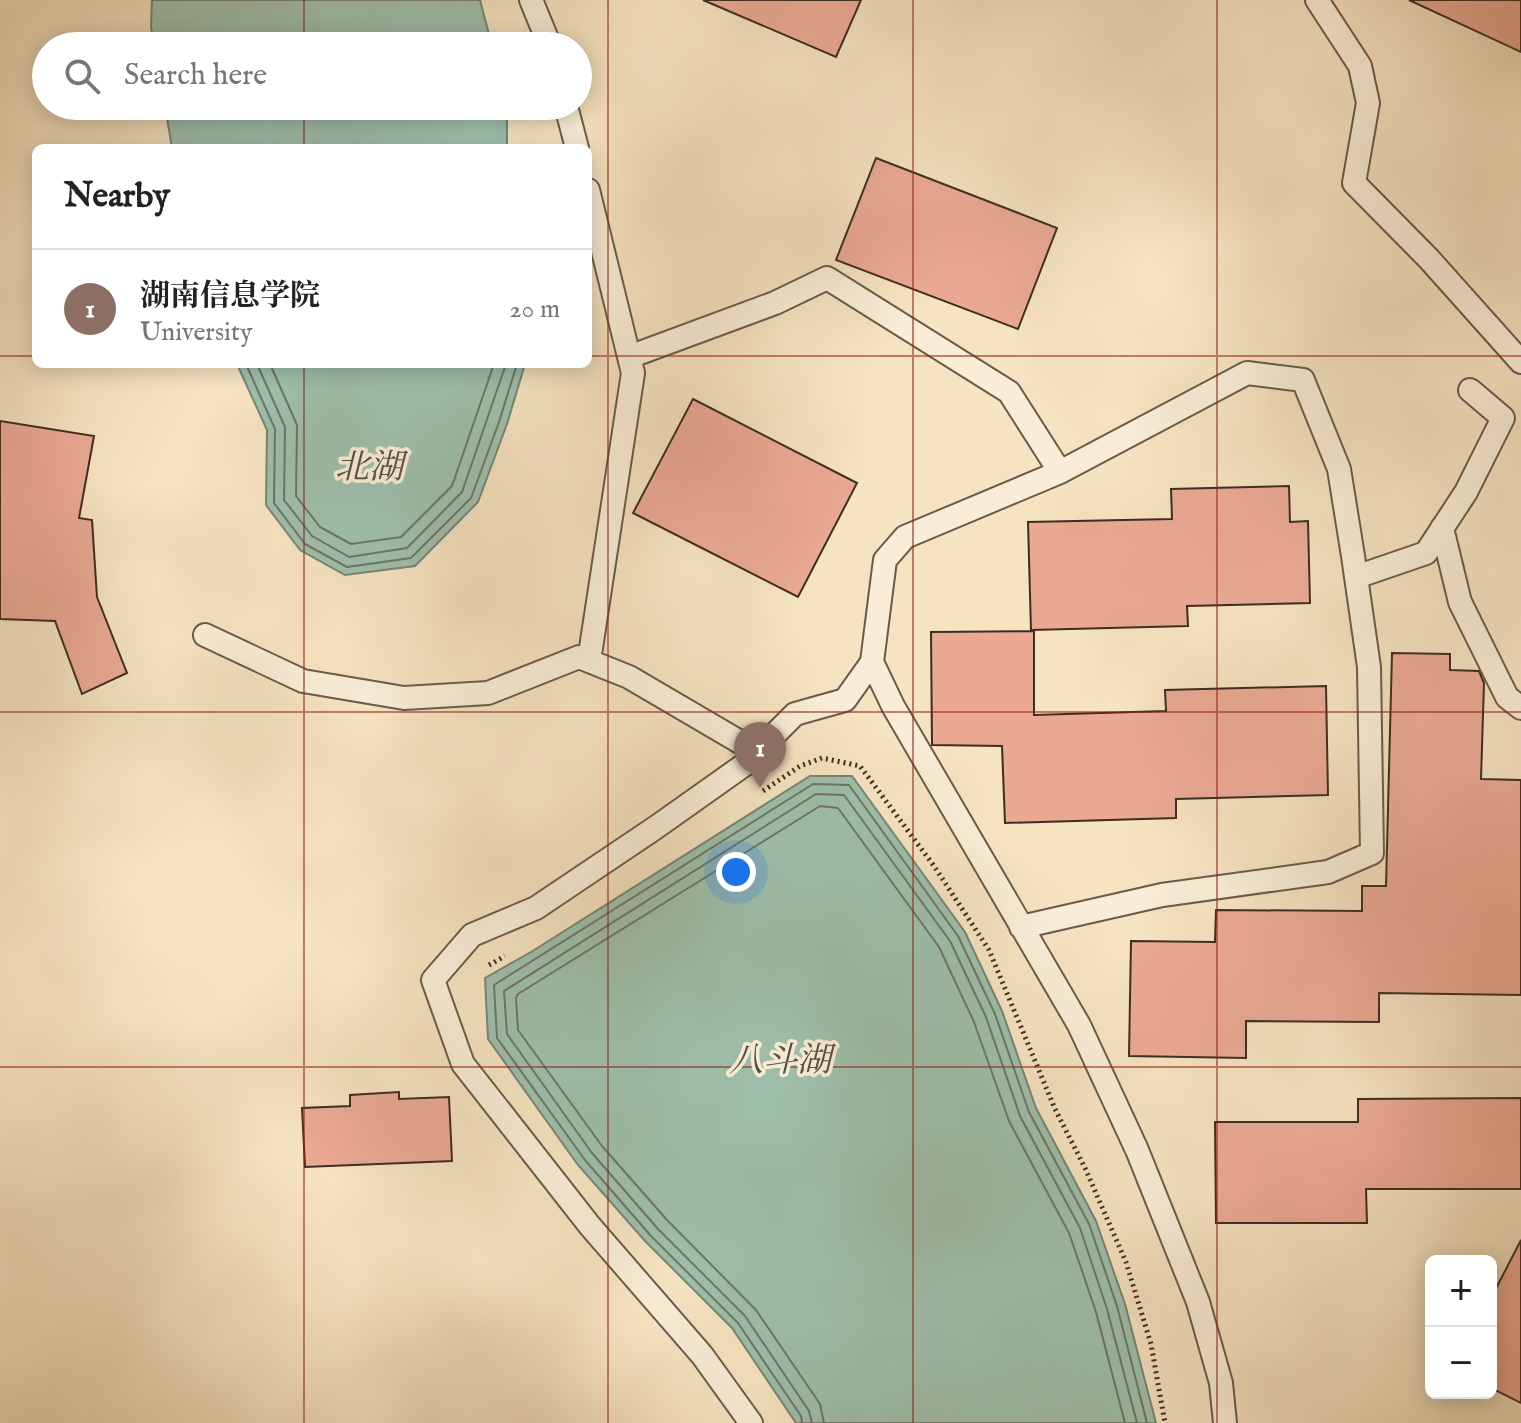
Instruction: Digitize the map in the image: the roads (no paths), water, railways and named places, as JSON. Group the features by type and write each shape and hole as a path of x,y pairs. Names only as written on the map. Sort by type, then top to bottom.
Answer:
{"lane":[{"path":"531,0 544,32"},
{"path":"1317,0 1360,66 1368,103 1354,183 1429,259 1521,362"},
{"path":"570,120 576,144"},
{"path":"589,661 633,373 592,206"},
{"path":"629,357 775,303 827,278 1009,392 1060,472"},
{"path":"751,1423 702,1355 590,1226 463,1064 433,980 472,935 536,908 732,774 795,714 845,700 872,662 885,560 905,537 1060,472 1247,373 1303,380 1339,469 1356,577 1369,667 1372,853 1328,872 1162,895 1021,927"},
{"path":"1356,577 1426,553 1466,492 1503,418 1470,390"},
{"path":"1442,528 1460,602 1507,697 1521,708"},
{"path":"205,635 303,681 404,698 488,693 579,657 629,677 757,752"},
{"path":"872,662 893,706 1079,1025 1137,1150 1198,1302 1221,1383 1225,1423"}],"water":[{"path":"152,0 480,0 488,32 152,32"},
{"path":"167,120 507,120 507,144 171,144"},
{"name":"北湖","path":"239,368 524,368 478,502 415,566 345,575 300,550 266,505 267,430"},
{"name":"八斗湖","path":"810,776 852,776 965,932 1002,1011 1036,1108 1096,1221 1125,1304 1156,1423 796,1423 732,1328 645,1241 578,1165 488,1039 485,978"}],"place":[{"name":"湖南信息学院","path":"760,788"}]}
